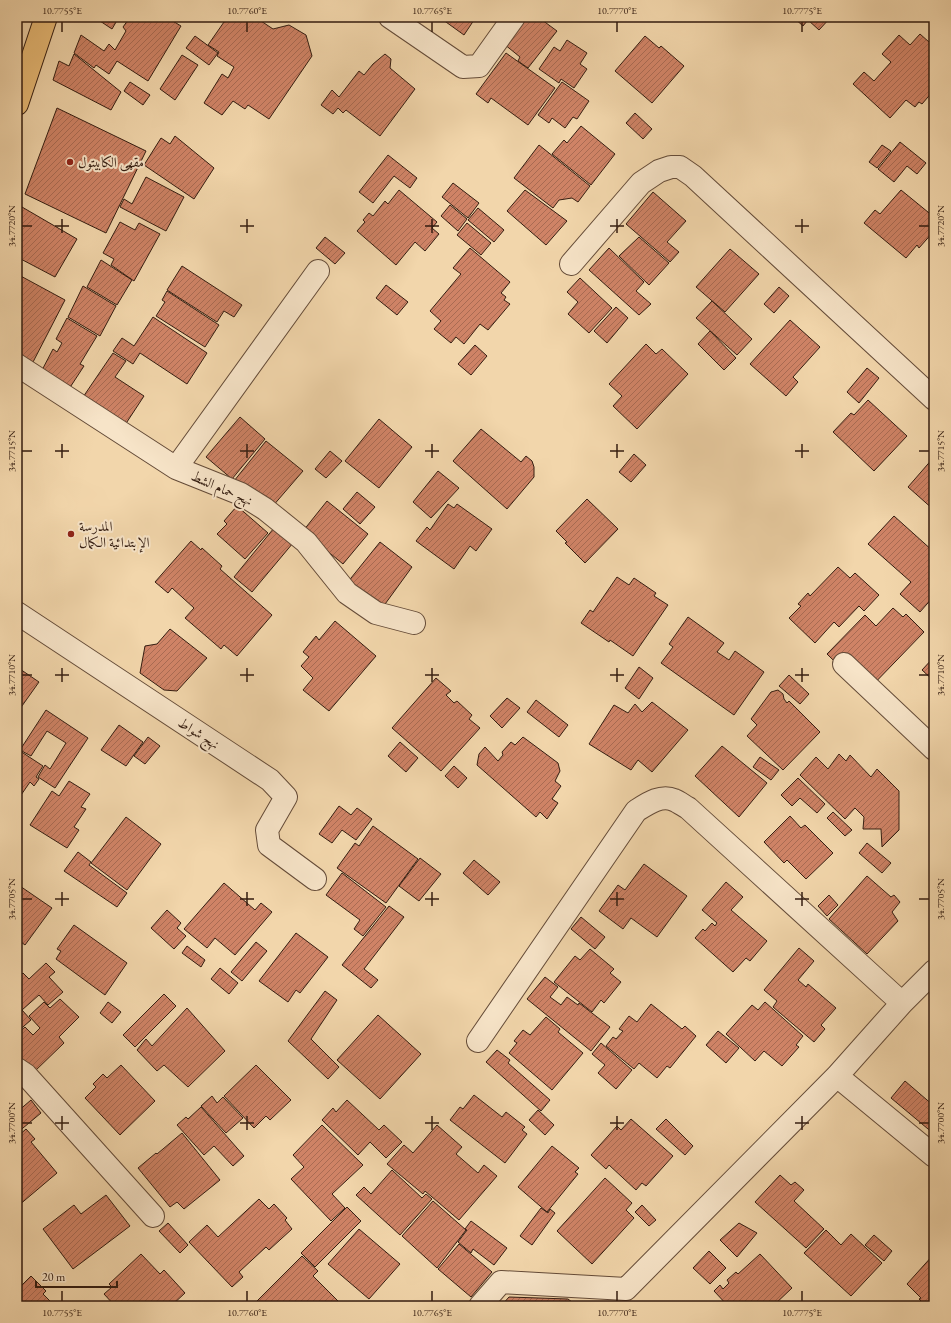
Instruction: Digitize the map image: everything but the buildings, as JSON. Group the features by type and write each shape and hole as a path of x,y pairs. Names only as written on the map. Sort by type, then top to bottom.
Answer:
{"main road":[{"path":"17,104 46,17"}],"street":[{"path":"390,17 463,67 479,66 514,17"},
{"path":"571,264 641,182 659,171 671,167 680,167 693,176 934,399"},
{"path":"176,468 318,271"},
{"name":"نهج حمام الشط","path":"17,365 176,468 241,494 265,509 306,542 347,593 376,613 414,623"},
{"name":"نهج شواط","path":"17,613 270,780 286,797 267,830 269,845 315,879"},
{"path":"844,664 934,749"},
{"path":"478,1041 636,811 650,802 660,798 673,799 688,808 902,1003"},
{"path":"480,1306 501,1282 626,1289 837,1076 902,1003 934,971"},
{"path":"17,1068 26,1075 152,1216"},
{"path":"837,1076 934,1156"}],"place":[{"name":"مقهى الكابيتول","path":"70,162"},
{"name":"المدرسة الإبتدائية الكمال","path":"71,534"}]}
